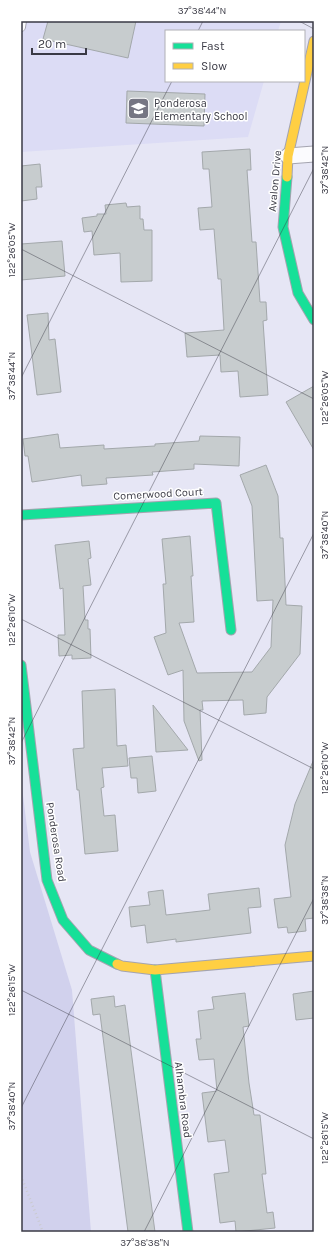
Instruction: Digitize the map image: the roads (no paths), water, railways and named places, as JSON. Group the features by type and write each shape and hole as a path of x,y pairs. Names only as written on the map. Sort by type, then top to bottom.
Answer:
{"street":[{"name":"Avalon Drive","path":"305,81 314,41"},
{"name":"Avalon Drive","path":"305,82 288,156 283,227 298,293 314,320"},
{"path":"288,156 314,154"},
{"name":"Comerwood Court","path":"21,515 216,503 231,630"},
{"name":"Ponderosa Road","path":"21,665 47,880 63,920 89,950 122,966 155,970 314,956"},
{"name":"Alhambra Road","path":"155,970 188,1232"}],"lane":[{"path":"21,27 22,21"}],"place":[{"name":"Ponderosa Elementary School","path":"138,109"}]}
